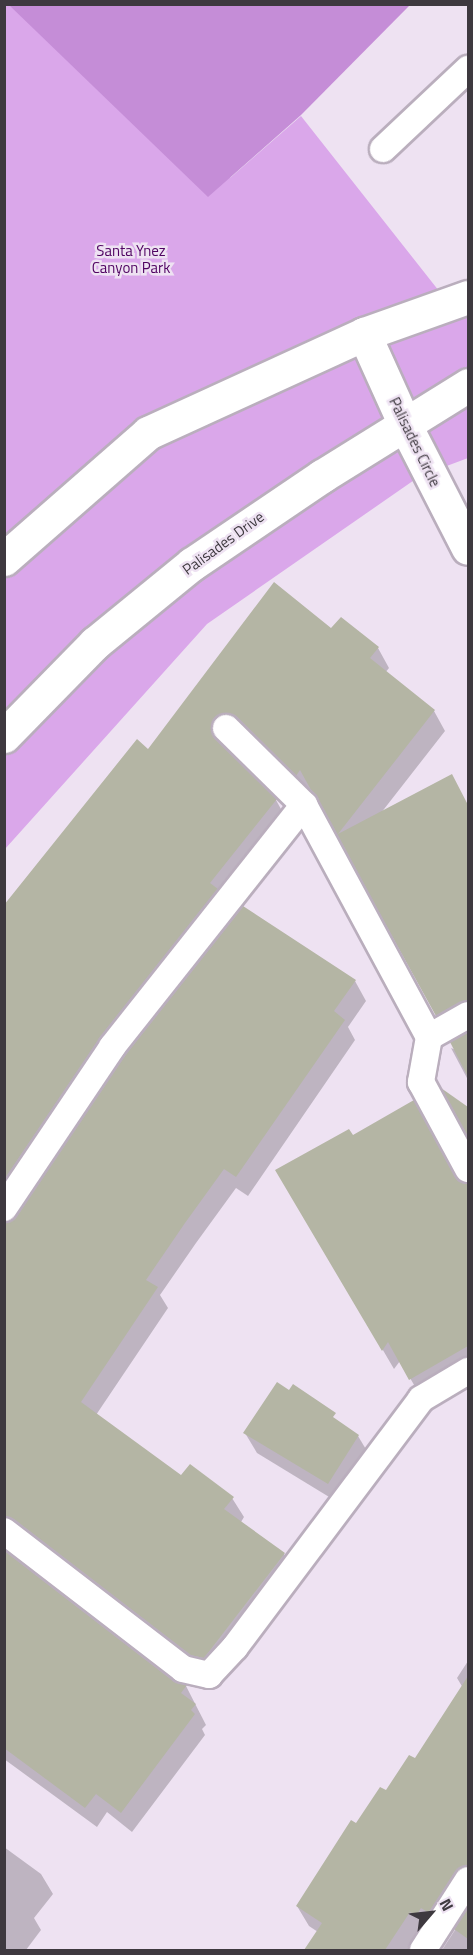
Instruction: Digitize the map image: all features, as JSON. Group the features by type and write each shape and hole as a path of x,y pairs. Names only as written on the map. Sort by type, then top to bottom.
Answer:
{"street":[{"path":"4,559 148,433 364,334 468,297"},
{"name":"Palisades Circle","path":"364,334 405,425 468,548"},
{"name":"Palisades Drive","path":"4,736 95,643 192,564 285,499 468,385"}],"lane":[{"path":"383,149 468,69"},
{"path":"226,728 303,805 429,1037 421,1082 468,1169"},
{"path":"4,1208 112,1047 303,805"},
{"path":"429,1037 468,1015"},
{"path":"4,1531 183,1669 209,1675 235,1647 421,1399 468,1371"},
{"path":"423,1950 468,1880"}],"green space":[{"name":"Santa Ynez Canyon Park","path":"5,5 288,5 230,178 301,116 439,291 468,281 468,458 420,476 207,624 5,849"}],"shaded area":[{"path":"9,5 410,5 301,115 208,197"}],"building":[{"path":"274,582 331,628 341,617 379,647 370,658 435,710 338,834 452,774 468,805 468,1000 436,1016 300,770 296,776 237,717 221,714 211,725 215,738 277,799 210,883 218,889 100,1038 4,1180 4,905 137,739 148,749"},
{"path":"243,906 356,980 334,1011 345,1020 236,1177 224,1169 185,1223 146,1280 158,1287 81,1402 181,1475 190,1464 234,1497 224,1509 285,1553 204,1658 190,1655 4,1516 4,1223 16,1216 124,1056"},
{"path":"468,1032 468,1077 450,1042"},
{"path":"441,1088 468,1107 468,1138"},
{"path":"414,1100 455,1176 468,1184 468,1346 409,1380 388,1342 382,1351 275,1170 349,1129 353,1135"},
{"path":"277,1382 289,1390 293,1384 336,1413 333,1417 359,1435 328,1484 243,1433"},
{"path":"4,1550 174,1681 187,1685 181,1693 196,1704 191,1710 195,1714 121,1813 96,1794 85,1808 4,1748"},
{"path":"468,1676 468,1865 455,1872 429,1913 421,1908 416,1916 410,1912 385,1950 304,1950 322,1923 296,1906 351,1820 356,1823 380,1787 386,1790 409,1755 415,1758"},
{"path":"468,1907 468,1939 454,1929"}]}
